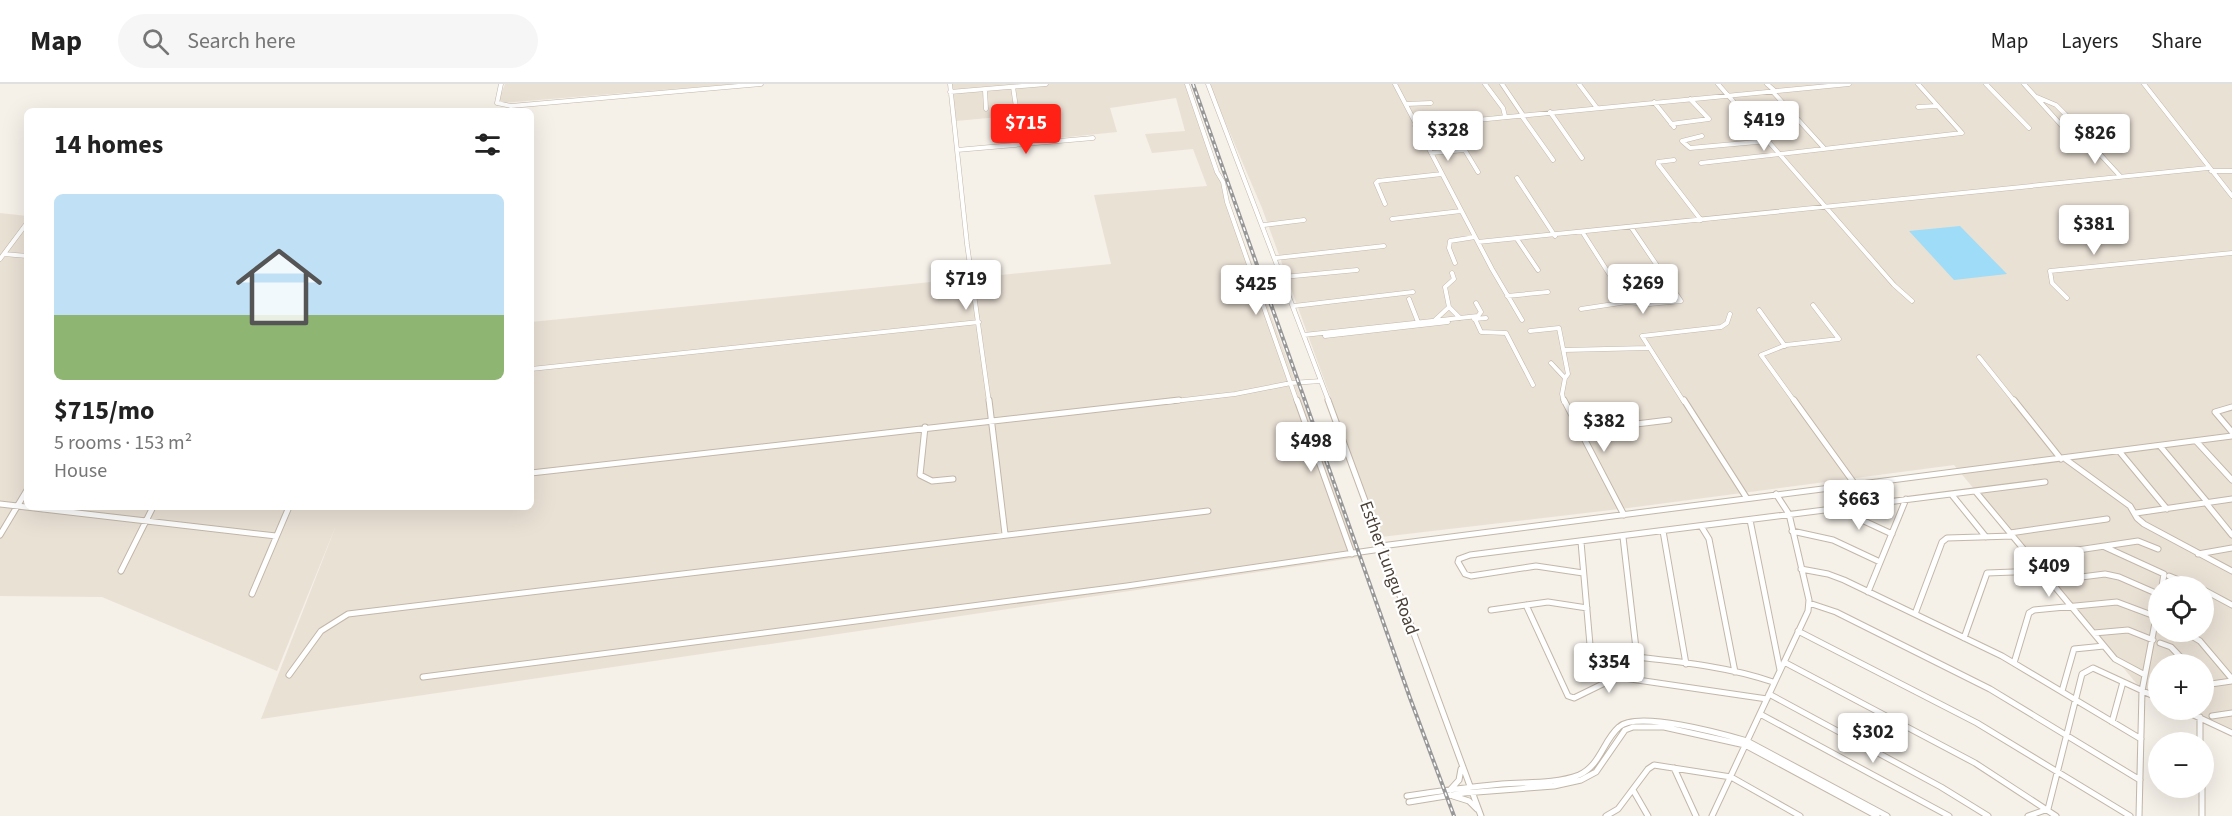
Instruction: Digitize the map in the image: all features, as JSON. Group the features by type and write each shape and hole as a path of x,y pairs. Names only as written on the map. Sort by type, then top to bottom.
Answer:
{"street":[{"path":"501,84 496,101 505,106 761,84"},
{"path":"674,91 675,84"},
{"path":"950,84 967,244 1005,534"},
{"path":"950,92 1046,84"},
{"path":"1187,84 1217,172 1223,182 1227,202 1336,515 1346,531 1352,554"},
{"name":"Esther Lungu Road","path":"1208,84 1264,225 1480,815"},
{"path":"1395,84 1415,126 1522,320"},
{"path":"1485,84 1503,108 1505,116"},
{"path":"1502,84 1553,160"},
{"path":"1579,84 1598,108"},
{"path":"1718,84 1894,285 1912,301"},
{"path":"1767,84 1823,147"},
{"path":"1415,126 1849,84"},
{"path":"1701,163 1823,147 1962,133 1918,84"},
{"path":"1986,84 2029,128"},
{"path":"2024,84 2062,126"},
{"path":"2144,84 2232,196"},
{"path":"1011,86 1017,114"},
{"path":"985,90 986,109"},
{"path":"2036,97 2056,105 2076,125"},
{"path":"1654,102 1673,126 1710,119 1690,99"},
{"path":"1406,104 1431,102"},
{"path":"2043,105 2056,105"},
{"path":"1918,107 1937,106"},
{"path":"1550,112 1582,158"},
{"path":"1448,122 1478,172"},
{"path":"1702,136 1682,141 1690,148 1768,141"},
{"path":"957,150 1093,138"},
{"path":"2081,140 2097,151 2120,176"},
{"path":"1431,153 1464,150"},
{"path":"1674,160 1658,162 1658,164 1701,220"},
{"path":"1479,242 1555,236 2120,176 2210,170 2232,171"},
{"path":"1385,204 1376,183 1378,181 1443,174"},
{"path":"1517,178 1555,236"},
{"path":"1392,219 1461,211"},
{"path":"1264,225 1304,220"},
{"path":"0,259 24,227"},
{"path":"1581,309 1628,302 1639,304 1681,301 1631,227"},
{"path":"1583,233 1628,302"},
{"path":"1455,263 1449,248 1449,241 1475,237"},
{"path":"1517,239 1539,270"},
{"path":"1276,258 1384,246"},
{"path":"2067,298 2052,283 2050,271 2232,253"},
{"path":"4,254 24,256"},
{"path":"1283,277 1357,270"},
{"path":"1452,273 1454,279 1445,287 1449,307 1460,318"},
{"path":"1627,286 1668,282"},
{"path":"1294,306 1413,292"},
{"path":"1507,296 1548,292"},
{"path":"1409,299 1418,322"},
{"path":"1304,336 1480,315 1476,303"},
{"path":"1814,305 1839,339 1785,346 1765,351 1761,355 1854,483"},
{"path":"1435,320 1449,307"},
{"path":"1759,310 1785,346"},
{"path":"1730,314 1726,323 1721,327 1642,336 1746,497"},
{"path":"1304,336 1486,318"},
{"path":"1474,319 1481,332 1503,332 1508,335 1533,384"},
{"path":"534,369 979,322"},
{"path":"1530,332 1559,328 1568,374 1562,394 1564,402 1624,515"},
{"path":"1564,350 1648,348"},
{"path":"1979,357 2062,459 2137,512 2232,500"},
{"path":"1551,363 1565,378"},
{"path":"534,472 1235,394 1291,383 1321,381"},
{"path":"423,677 1149,583 1352,554 1381,547 1746,497 2196,441 2232,434 2215,412 2232,407"},
{"path":"1579,431 1669,420"},
{"path":"925,428 920,475 932,481 953,479"},
{"path":"2196,441 2232,480"},
{"path":"2160,446 2232,535"},
{"path":"2119,451 2167,508"},
{"path":"1583,573 1536,566 1471,576 1465,574 1458,562 1459,558 1470,555 2045,482"},
{"path":"1976,492 2115,659 2145,675"},
{"path":"1712,816 1809,603 1789,514 1776,494"},
{"path":"0,535 24,495"},
{"path":"1952,495 1986,537"},
{"path":"1868,592 1906,499"},
{"path":"0,504 24,507"},
{"path":"1836,508 1892,534"},
{"path":"54,510 276,536"},
{"path":"121,571 151,510"},
{"path":"252,594 288,510"},
{"path":"289,675 316,637 334,621 348,614 1208,511"},
{"path":"2137,512 2137,518 2144,524 2232,572"},
{"path":"1916,614 1942,542 1953,537 2012,535 2107,519"},
{"path":"1750,520 1780,670"},
{"path":"1701,526 1709,539 1735,672"},
{"path":"1663,531 1686,664"},
{"path":"1792,531 1833,540 1881,562"},
{"path":"1623,537 1637,657"},
{"path":"1581,542 1591,651 1603,657 1616,654 1751,674 1773,682"},
{"path":"2031,557 2138,542 2158,549"},
{"path":"2104,546 2164,574 2164,576"},
{"path":"2198,554 2232,548"},
{"path":"1801,569 1828,574 1916,614 2014,663 2141,739"},
{"path":"1964,638 1988,573 2042,571"},
{"path":"2050,581 2105,574 2119,577 2148,590"},
{"path":"2214,595 2232,605"},
{"path":"1491,610 1557,602 1587,608"},
{"path":"2014,663 2031,611 2117,602 2148,614"},
{"path":"1809,603 1836,612 1990,689 2140,780"},
{"path":"1526,605 1568,696 1574,698 1617,677 1768,697 1941,787 1988,816"},
{"path":"2094,633 2128,630 2148,638"},
{"path":"1798,631 1977,723 2130,816"},
{"path":"2139,816 2142,691 2153,642"},
{"path":"2202,642 2232,680 2214,683"},
{"path":"2160,643 2171,647 2178,654"},
{"path":"2062,691 2074,649 2104,646"},
{"path":"1784,662 1975,763 2056,816"},
{"path":"2046,810 2082,674 2087,669 2093,668 2148,694"},
{"path":"2112,722 2122,682"},
{"path":"2214,716 2232,713"},
{"path":"1760,714 1948,816"},
{"path":"2206,720 2232,732"},
{"path":"1408,799 1450,792 1565,784 1585,779 1600,767 1623,731 1645,724 1746,743 1887,816"},
{"path":"1746,743 1877,816"},
{"path":"1606,816 1618,809 1650,767 1660,765 1731,777 1800,816"},
{"path":"1450,792 1459,780 1461,766"},
{"path":"1674,768 1696,816"},
{"path":"1633,790 1648,816"},
{"path":"1450,792 1468,801 1480,815"},
{"path":"2202,798 2202,816"},
{"path":"2028,816 2046,810"}],"shaded area":[{"path":"505,84 735,84 501,103 499,99"},
{"path":"952,84 1186,84 1360,557 261,719 337,523 277,671 102,597 0,596 0,213 24,216 24,510 534,510 534,322 1111,264 1094,195 1207,186 1193,149 1152,153 1145,134 1185,131 1176,98 1110,108 1117,132 1058,138 1053,112 956,121"},
{"path":"1209,84 2232,84 2232,736 2198,720 2214,720 2214,654 2148,654 2148,696 2146,695 1954,465 1628,508 1381,537 1262,208"}],"water":[{"path":"1960,226 2007,274 1954,280 1909,231"}],"railway":[{"path":"1193,84 1410,698 1454,816"}]}
